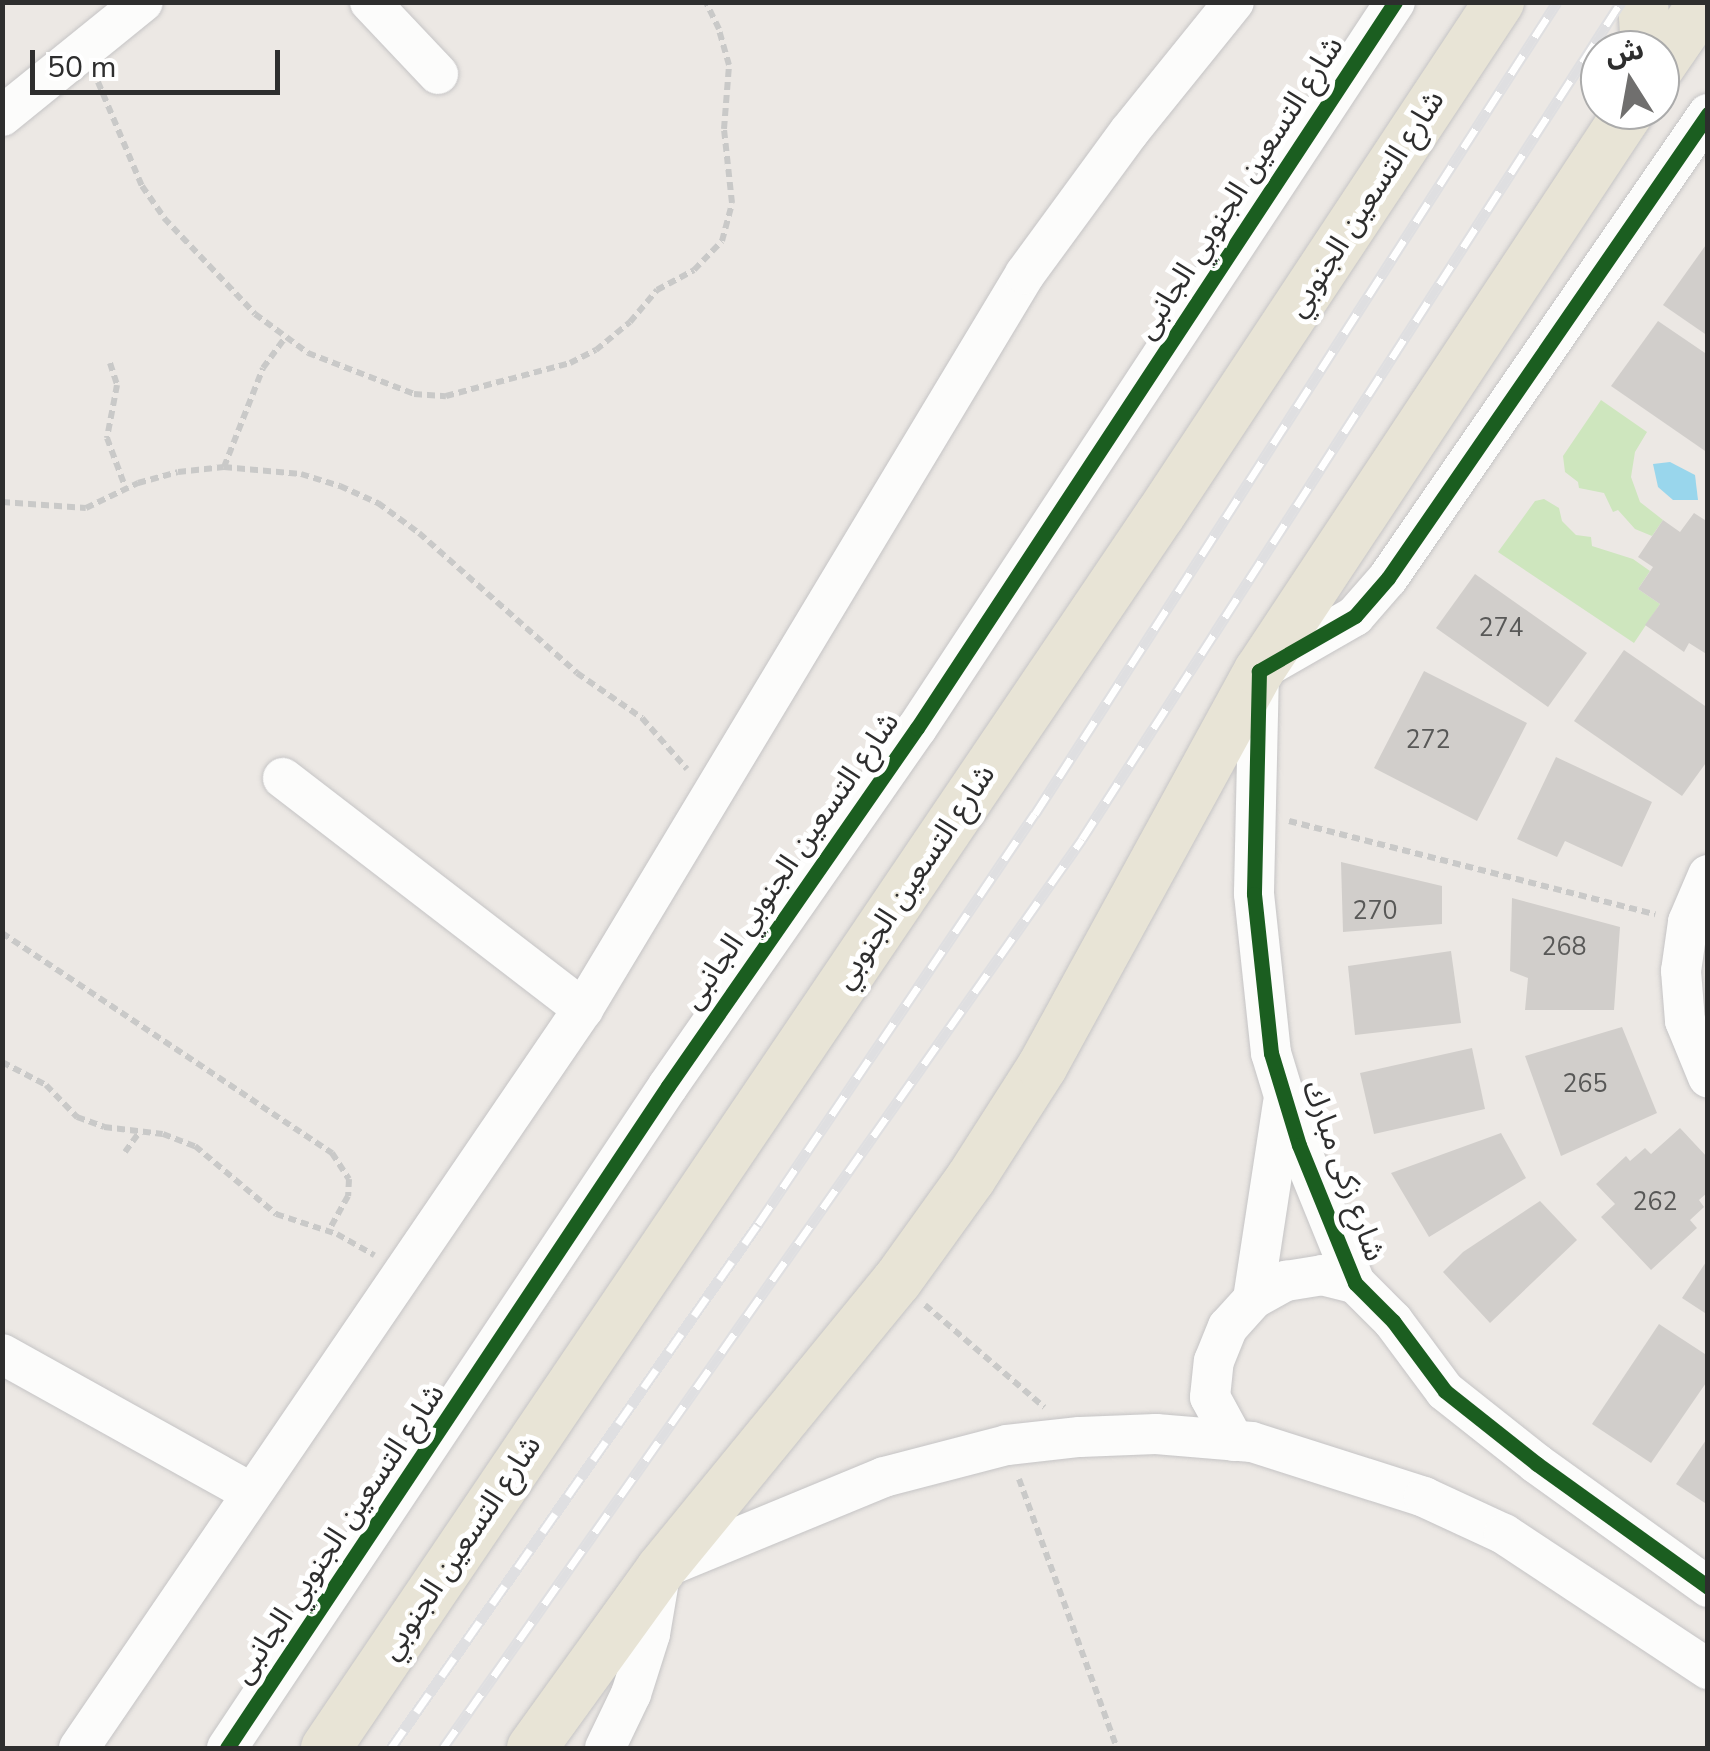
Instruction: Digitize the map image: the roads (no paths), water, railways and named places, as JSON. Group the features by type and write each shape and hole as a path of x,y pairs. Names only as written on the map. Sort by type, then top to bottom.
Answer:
{"main road":[{"name":"شارع التسعين الجنوبي","path":"326,1748 1160,515 1499,2"},
{"path":"1643,2 1645,30"},
{"path":"1680,37 1704,2"},
{"path":"532,1748 661,1569 897,1281 1042,1067 1260,672 1617,130"}],"street":[{"path":"2,116 81,56 143,2"},
{"path":"370,2 438,74"},
{"path":"79,1748 250,1492 583,1010 1025,274 1128,132 1234,2"},
{"name":"شارع التسعين الجنوبي الجانبى","path":"227,1748 668,1086 916,728 1395,2"},
{"path":"1260,672 1355,616 1388,578 1707,114"},
{"name":"شارع زكى مبارك","path":"1260,672 1254,812 1260,974 1271,1053 1315,1188 1355,1284 1394,1320 1446,1391 1537,1464 1708,1587"},
{"path":"283,778 583,1010"},
{"path":"1708,875 1688,922 1681,972 1685,1021 1708,1078"},
{"path":"1254,1299 1284,1094"},
{"path":"1234,1441 1210,1398 1214,1360 1228,1327 1254,1299 1286,1281 1322,1275 1355,1284"},
{"path":"2,1354 250,1492"},
{"path":"605,1748 631,1694 650,1634 661,1569 884,1477 1007,1446 1080,1437 1156,1434 1252,1442 1424,1498 1504,1534 1708,1669"}],"water":[{"path":"1670,462 1695,475 1698,500 1673,500 1658,487 1653,464"}],"railway":[{"path":"391,1748 758,1224 1035,814 1557,2"},
{"path":"443,1748 1082,839 1621,2"}]}
